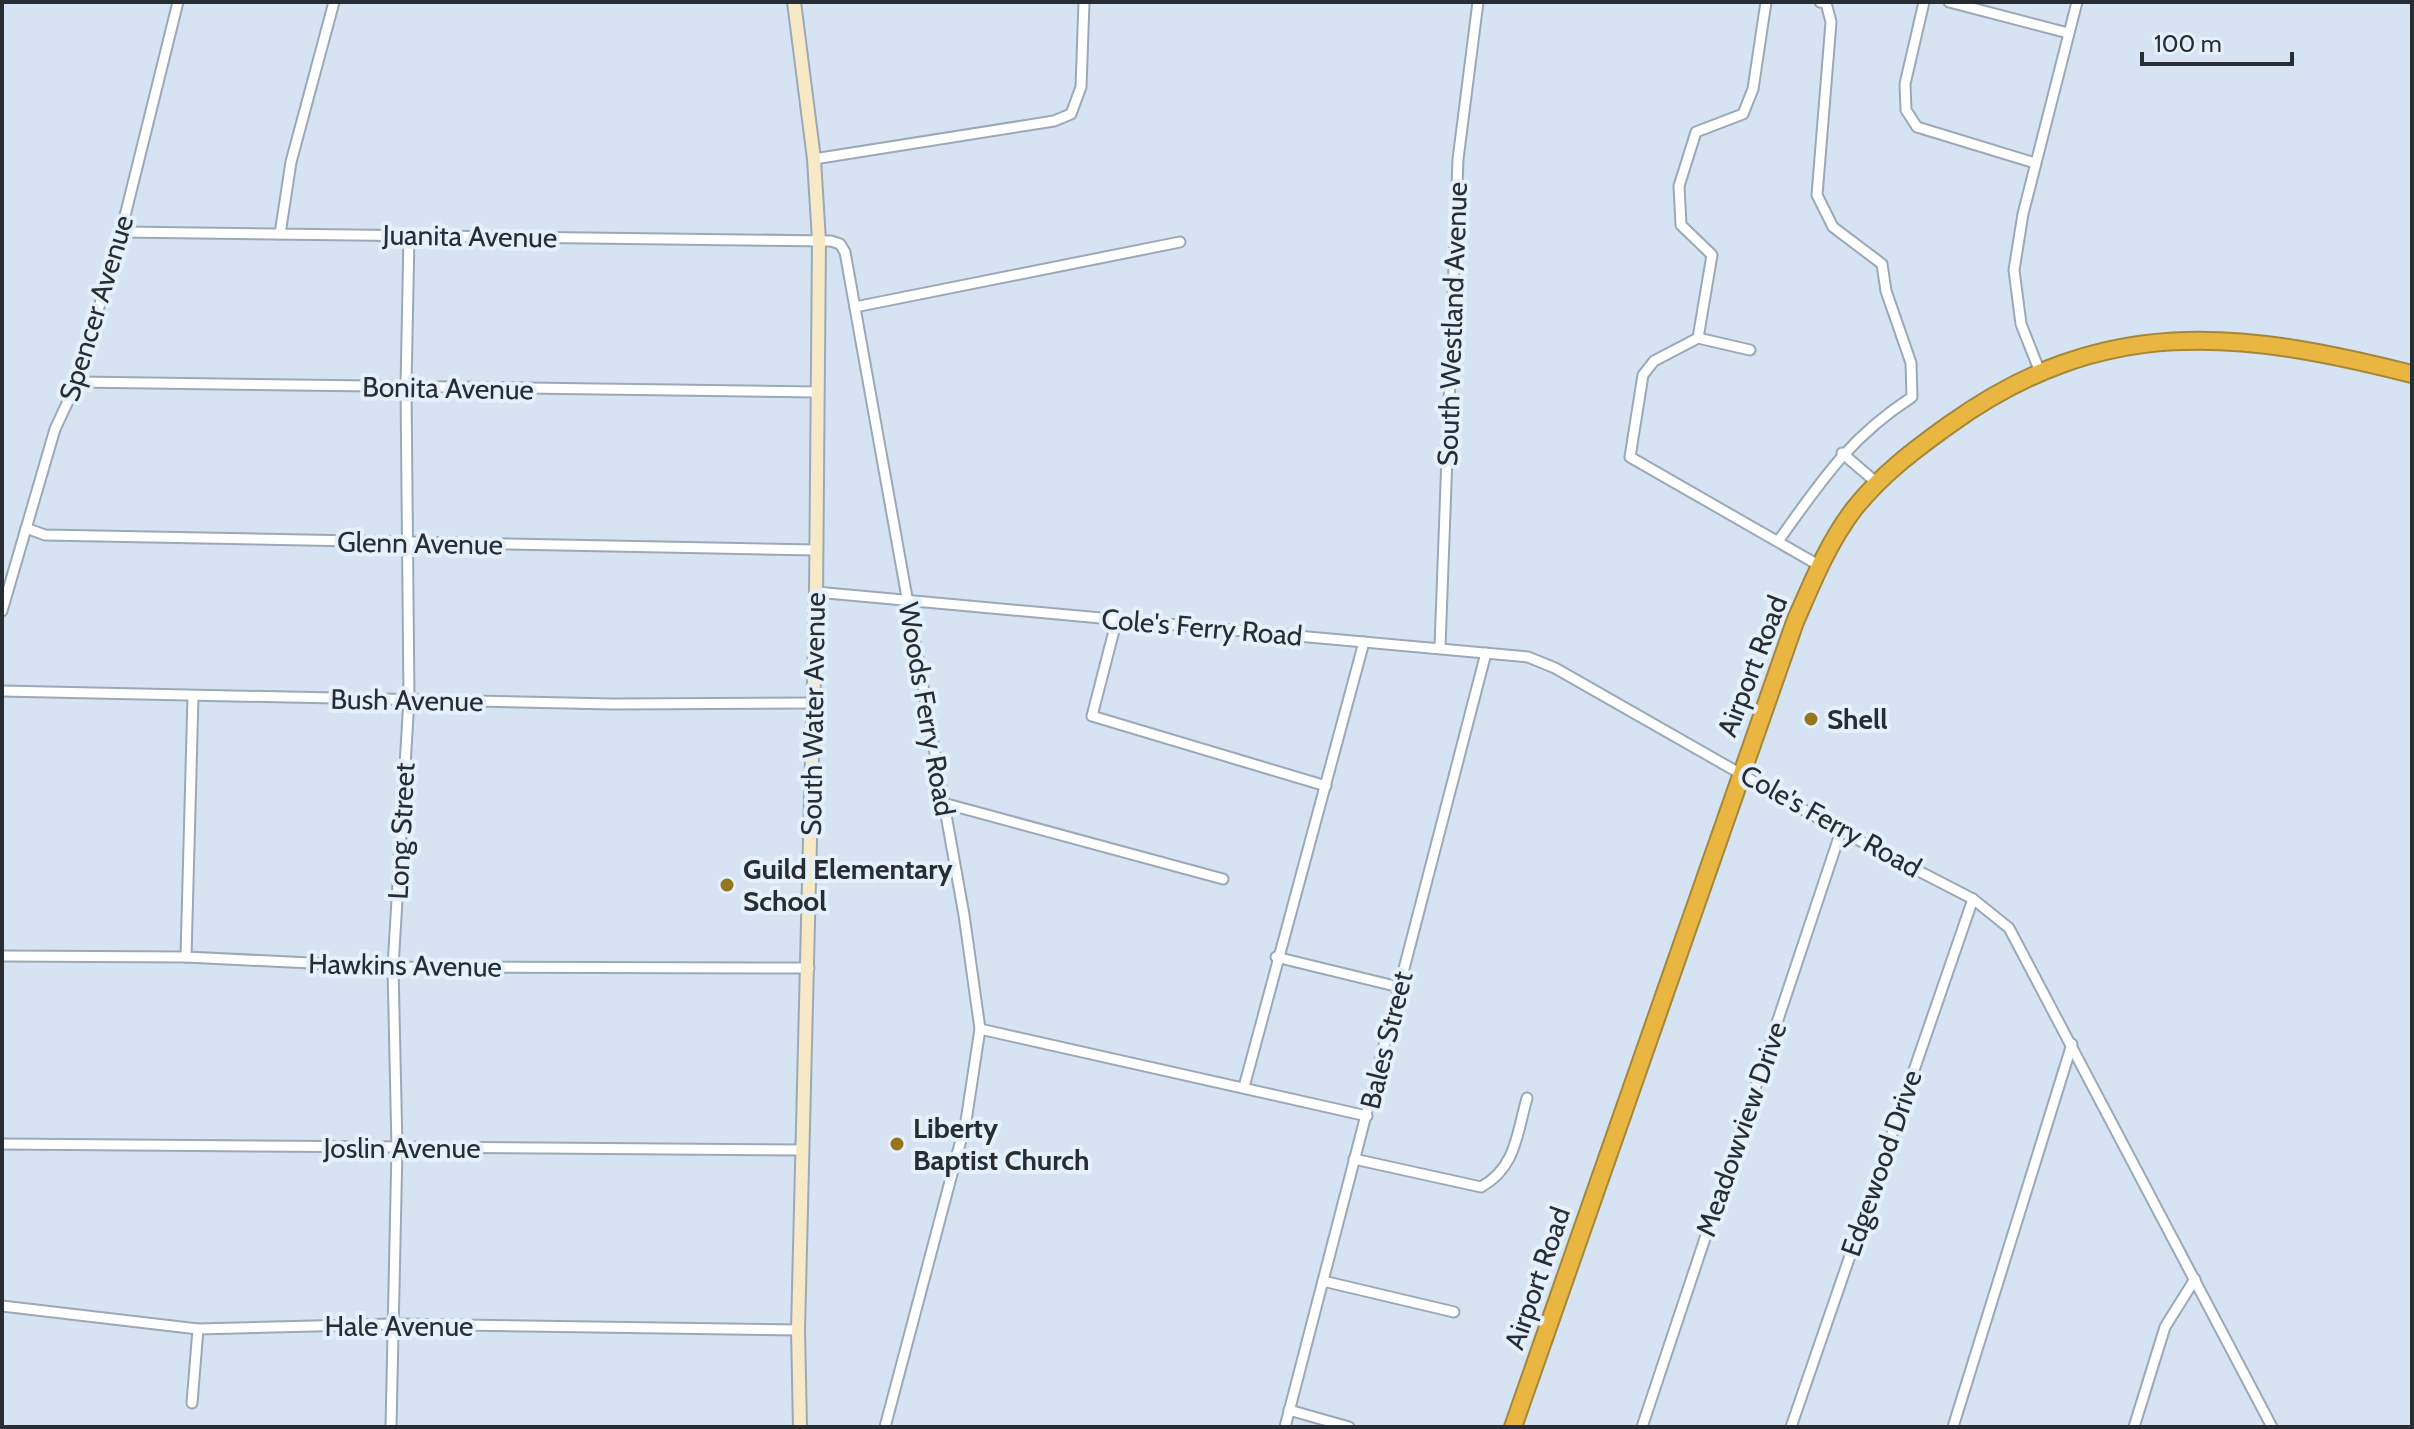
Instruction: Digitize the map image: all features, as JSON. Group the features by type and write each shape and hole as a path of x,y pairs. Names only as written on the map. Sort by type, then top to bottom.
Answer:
{"highway":[{"name":"Airport Road","path":"1513,1427 1740,771 1795,622 1820,566 1853,511 1877,483 1966,412 2040,372 2107,348 2192,339 2270,343 2412,374"}],"main road":[{"name":"South Water Avenue","path":"794,2 814,159 819,241 809,968 801,1150 798,1330 800,1427"}],"street":[{"name":"Spencer Avenue","path":"2,611 55,429 77,382 121,232 178,2"},
{"path":"280,234 291,162 334,2"},
{"path":"814,159 1054,121 1071,114 1081,87 1084,2"},
{"name":"South Westland Avenue","path":"1440,647 1458,159 1478,2"},
{"path":"1698,338 1712,255 1681,225 1679,186 1696,132 1743,114 1753,89 1766,2"},
{"path":"1779,540 1842,453 1880,418 1912,397 1911,363 1886,291 1882,264 1833,227 1817,195 1831,22 1826,3 1820,2"},
{"path":"1924,2 1905,84 1906,110 1917,127 2035,163"},
{"path":"1949,2 2068,33"},
{"path":"2040,372 2021,324 2014,270 2035,163 2077,2"},
{"name":"Juanita Avenue","path":"121,232 819,241"},
{"name":"Long Street","path":"391,1427 397,1148 393,967 409,699 410,544 406,387 409,236"},
{"name":"Woods Ferry Road","path":"819,241 840,244 845,252 909,602 980,1029 962,1135 885,1427"},
{"path":"855,307 1180,242"},
{"path":"1750,350 1698,338 1654,361 1643,375 1630,457 1820,566"},
{"name":"Bonita Avenue","path":"77,382 818,392"},
{"path":"1842,453 1877,483"},
{"name":"Glenn Avenue","path":"26,528 45,535 410,544 730,545 816,550"},
{"name":"Cole's Ferry Road","path":"816,592 1528,657 1555,668 1841,831 1973,899 2009,928 2272,1427"},
{"path":"1117,619 1092,716 1326,786"},
{"path":"1244,1087 1276,957 1364,642"},
{"name":"Bales Street","path":"1285,1427 1486,653"},
{"name":"Bush Avenue","path":"2,691 812,703"},
{"path":"186,957 193,696"},
{"path":"943,803 1223,879"},
{"name":"Meadowview Drive","path":"1642,1427 1841,831"},
{"name":"Edgewood Drive","path":"1791,1427 1973,899"},
{"name":"Hawkins Avenue","path":"2,956 186,957 393,967 809,968"},
{"path":"1276,957 1399,987"},
{"path":"980,1029 1367,1116"},
{"path":"1953,1427 2072,1044"},
{"path":"1354,1159 1481,1187 1499,1178 1509,1161 1527,1098"},
{"name":"Joslin Avenue","path":"2,1144 801,1150"},
{"path":"2134,1427 2165,1327 2195,1279"},
{"path":"1323,1281 1454,1312"},
{"name":"Hale Avenue","path":"2,1306 198,1329 393,1324 798,1330"},
{"path":"192,1403 198,1329"},
{"path":"1289,1410 1349,1427"}],"place":[{"name":"Shell","path":"1811,719"},
{"name":"Guild Elementary School","path":"727,885"},
{"name":"Liberty Baptist Church","path":"897,1144"}]}
